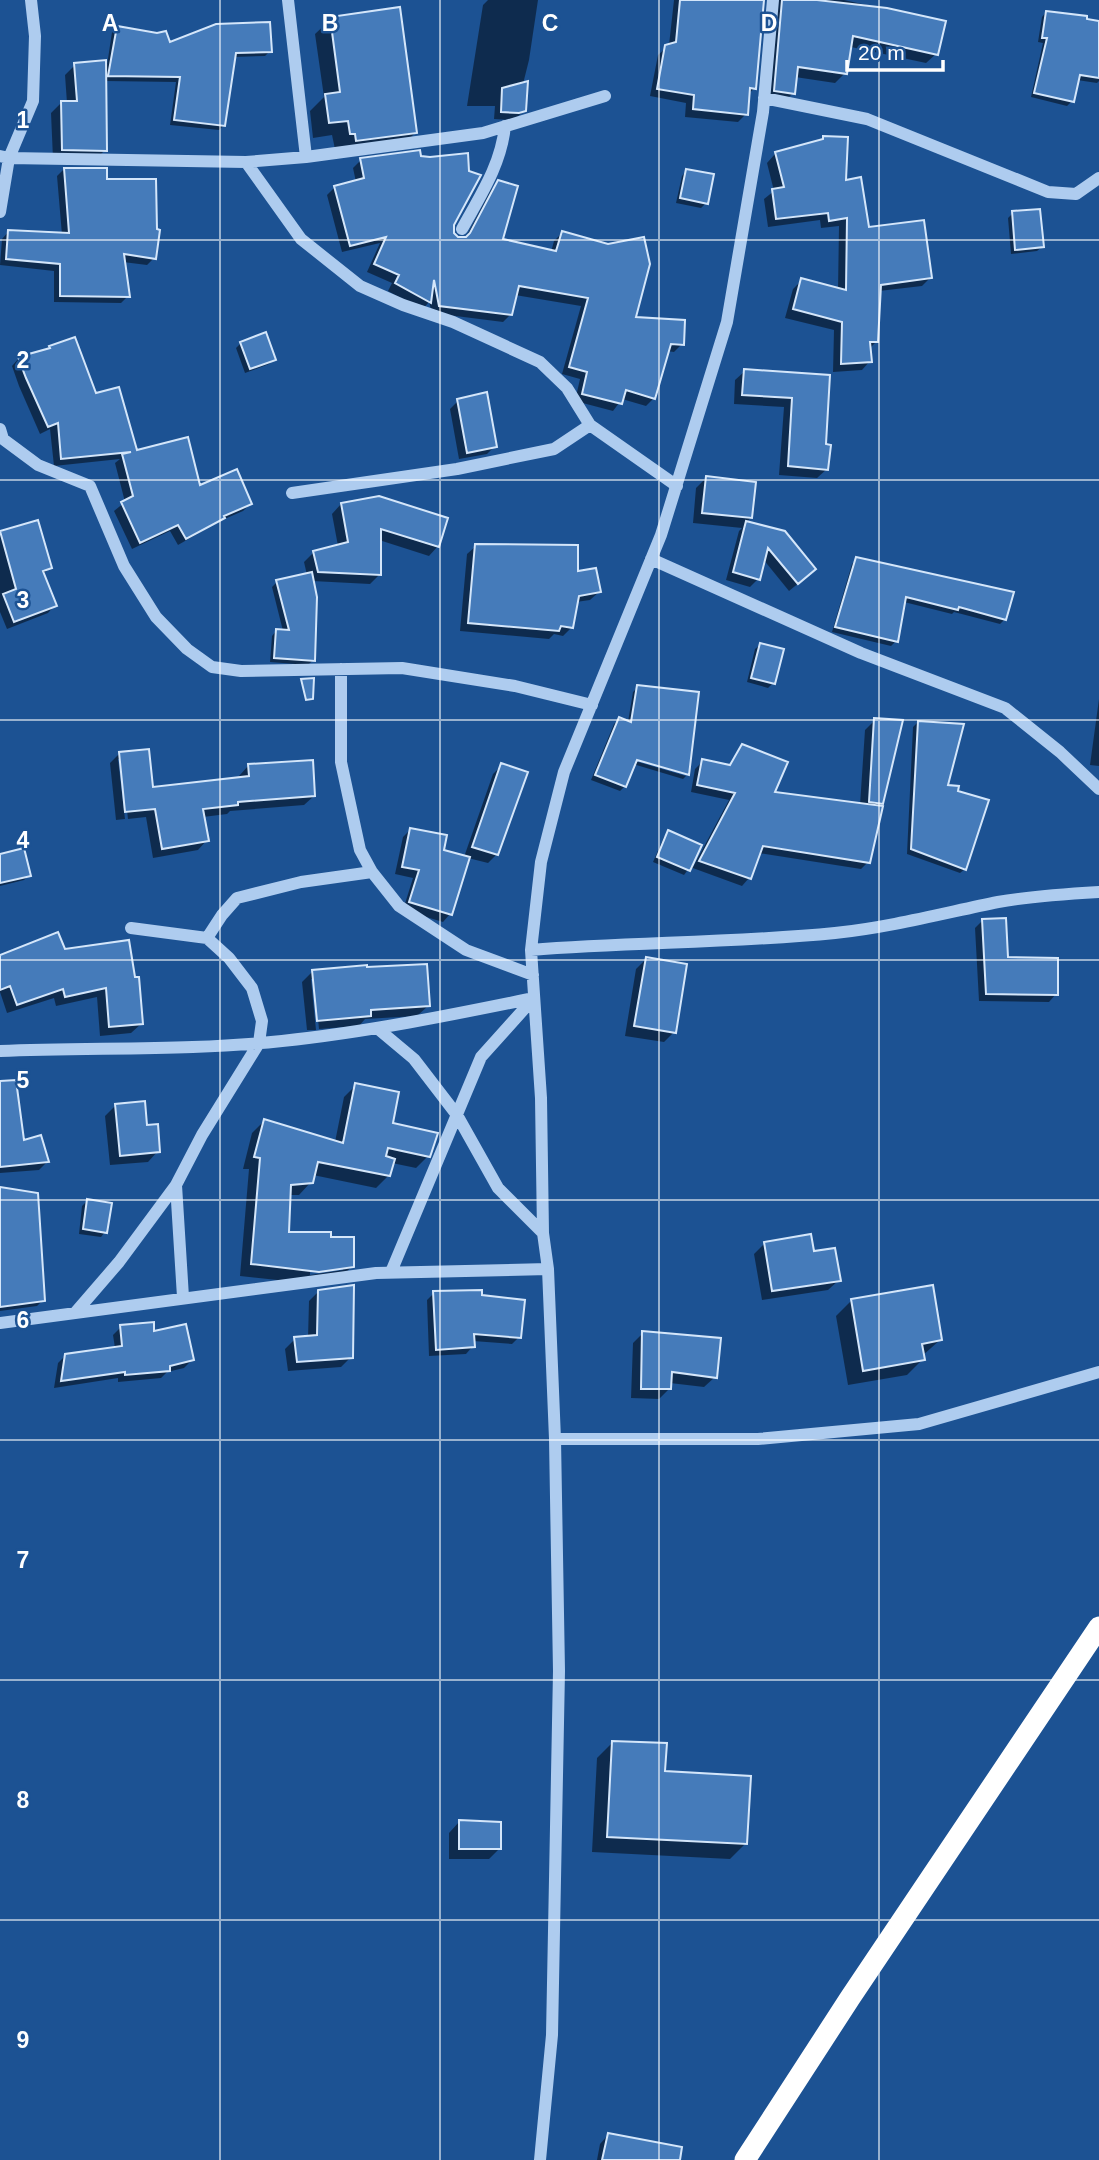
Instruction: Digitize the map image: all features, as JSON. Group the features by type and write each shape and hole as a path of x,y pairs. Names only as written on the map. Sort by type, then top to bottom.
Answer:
{"highway":[{"path":"746,2160 850,1998 1099,1628"}],"street":[{"path":"0,212 4,157 33,101 35,36 31,0"},
{"path":"288,0 306,157"},
{"path":"540,2160 552,2035 558,1671 555,1439 548,1269 543,1233 541,1098 531,950 541,862 564,772 652,559 727,322 764,98 773,0"},
{"path":"4,157 246,162 306,157 483,133 605,96"},
{"path":"764,98 867,119 1048,192 1076,194 1099,178"},
{"path":"461,229 496,167 503,147 505,126"},
{"path":"246,162 301,239 360,286 403,306 453,322 540,362 567,388 590,425 677,486"},
{"path":"292,493 457,469 554,449 590,425"},
{"path":"0,429 3,439 38,465 90,486 124,566 156,618 187,649 212,667 240,671 402,668 514,686 592,705"},
{"path":"652,559 861,653 1005,708 1060,752 1099,789"},
{"path":"341,669 341,762 360,850 372,872 399,906 466,950 533,975"},
{"path":"207,938 237,898 301,882 372,872"},
{"path":"531,950 837,933 999,902 1099,891"},
{"path":"75,1312 119,1262 177,1185 202,1135 258,1043 262,1021 252,988 229,958 207,938 131,928"},
{"path":"0,1051 184,1048 258,1043 421,1021 534,998"},
{"path":"391,1272 481,1057 534,998"},
{"path":"377,1028 414,1059 457,1115 498,1188 543,1233"},
{"path":"177,1185 183,1297"},
{"path":"0,1323 183,1297 391,1272 548,1269"},
{"path":"555,1439 758,1439 919,1424 1099,1372"}],"building":[{"path":"680,0 764,0 756,89 750,88 748,115 693,109 694,95 657,89 665,45 676,42"},
{"path":"782,0 817,0 887,8 946,21 938,55 853,36 847,74 798,67 795,94 774,91"},
{"path":"400,7 417,133 356,141 355,134 350,134 348,121 329,123 325,94 340,92 330,17"},
{"path":"1046,11 1087,16 1087,19 1099,21 1099,78 1080,75 1074,102 1034,93 1047,38 1042,38"},
{"path":"270,22 272,52 236,53 225,126 174,120 180,77 108,76 117,26 157,33 166,31 170,42 216,24"},
{"path":"106,60 107,151 62,150 61,101 77,101 74,63"},
{"path":"528,81 526,111 501,112 502,88"},
{"path":"823,136 848,137 846,180 861,177 869,227 924,220 932,278 881,285 878,342 870,342 872,362 841,364 842,322 793,309 801,278 846,290 847,218 829,221 828,213 776,219 772,189 784,187 775,152 823,139"},
{"path":"420,150 421,156 430,157 468,153 469,171 481,175 454,225 454,233 458,237 466,237 470,233 498,180 518,186 503,239 556,251 562,231 608,244 644,237 650,264 636,317 685,320 684,345 671,344 655,399 626,390 622,404 582,394 587,372 569,367 588,298 519,286 512,315 439,306 434,280 431,303 395,283 399,275 374,264 386,237 350,246 334,186 364,178 360,158"},
{"path":"64,168 107,168 107,179 156,179 157,229 160,230 156,259 124,254 130,297 60,296 60,264 6,259 8,230 69,233"},
{"path":"686,169 714,174 708,204 680,198"},
{"path":"1040,209 1044,247 1015,250 1012,211"},
{"path":"266,332 276,360 250,369 240,342"},
{"path":"75,337 96,393 119,387 137,450 188,437 200,485 237,469 252,504 224,516 225,518 186,539 178,525 140,543 121,502 133,496 122,454 131,452 61,459 58,423 48,427 18,357 50,348 49,346"},
{"path":"744,369 830,375 826,444 831,445 828,470 788,466 792,398 742,395"},
{"path":"487,392 497,447 467,453 457,399"},
{"path":"706,476 756,482 752,518 702,513"},
{"path":"379,496 448,518 439,547 381,529 381,575 318,572 313,551 348,542 341,503"},
{"path":"38,520 52,568 43,571 57,606 14,622 3,594 16,589 0,531"},
{"path":"746,521 785,531 816,569 798,584 768,548 760,580 733,572"},
{"path":"475,544 578,545 578,571 596,568 601,592 579,596 573,628 561,626 559,631 468,623"},
{"path":"856,557 1014,592 1006,620 959,607 958,610 906,597 898,642 835,627"},
{"path":"312,572 317,597 315,661 274,658 276,629 289,630 276,580"},
{"path":"760,643 784,649 775,684 751,678"},
{"path":"314,678 313,699 306,700 301,679"},
{"path":"637,685 699,692 689,775 637,760 626,787 595,775 619,717 631,722"},
{"path":"874,718 903,720 883,804 869,802"},
{"path":"918,721 964,724 948,785 959,786 958,791 989,800 966,870 911,849"},
{"path":"742,744 788,762 775,792 883,806 870,863 763,846 751,879 699,861 735,793 697,785 702,759 730,765"},
{"path":"149,749 153,787 249,776 248,764 313,760 315,796 238,802 238,805 203,809 209,841 162,849 155,809 125,812 119,752"},
{"path":"501,763 528,772 498,855 472,847"},
{"path":"410,828 447,835 444,850 470,857 452,915 409,902 419,870 402,867"},
{"path":"668,830 702,845 690,871 657,857"},
{"path":"24,848 31,876 0,883 0,854"},
{"path":"1006,918 1008,957 1058,958 1058,995 986,994 982,919"},
{"path":"58,932 65,949 129,940 135,977 139,977 143,1024 109,1027 106,988 65,997 63,989 17,1005 10,986 0,990 0,955"},
{"path":"646,957 687,964 676,1033 634,1026"},
{"path":"427,964 430,1006 371,1010 371,1016 317,1021 312,970 367,965"},
{"path":"16,1080 24,1140 41,1135 49,1162 0,1167 0,1081"},
{"path":"355,1083 399,1092 393,1123 438,1133 430,1157 388,1148 386,1156 395,1159 390,1176 318,1162 313,1183 291,1185 289,1232 331,1232 331,1237 354,1237 354,1267 319,1272 251,1264 260,1158 254,1157 264,1119 343,1143"},
{"path":"145,1101 147,1125 158,1124 160,1152 120,1156 115,1104"},
{"path":"0,1187 38,1193 45,1301 0,1307"},
{"path":"87,1199 112,1203 107,1233 83,1229"},
{"path":"811,1234 814,1251 835,1248 841,1281 772,1291 764,1242"},
{"path":"354,1285 353,1358 297,1362 294,1337 317,1335 318,1290"},
{"path":"933,1285 942,1340 922,1344 925,1360 863,1371 851,1299"},
{"path":"482,1290 482,1295 525,1300 521,1338 474,1334 475,1347 436,1350 433,1291"},
{"path":"154,1322 154,1331 186,1324 194,1360 170,1366 170,1371 125,1375 125,1372 61,1381 65,1354 122,1346 120,1325"},
{"path":"642,1331 721,1338 717,1378 672,1372 671,1389 641,1389"},
{"path":"612,1741 667,1743 665,1771 751,1776 747,1844 607,1837"},
{"path":"459,1820 501,1822 501,1849 459,1849"},
{"path":"608,2133 682,2147 680,2160 602,2160"}]}
